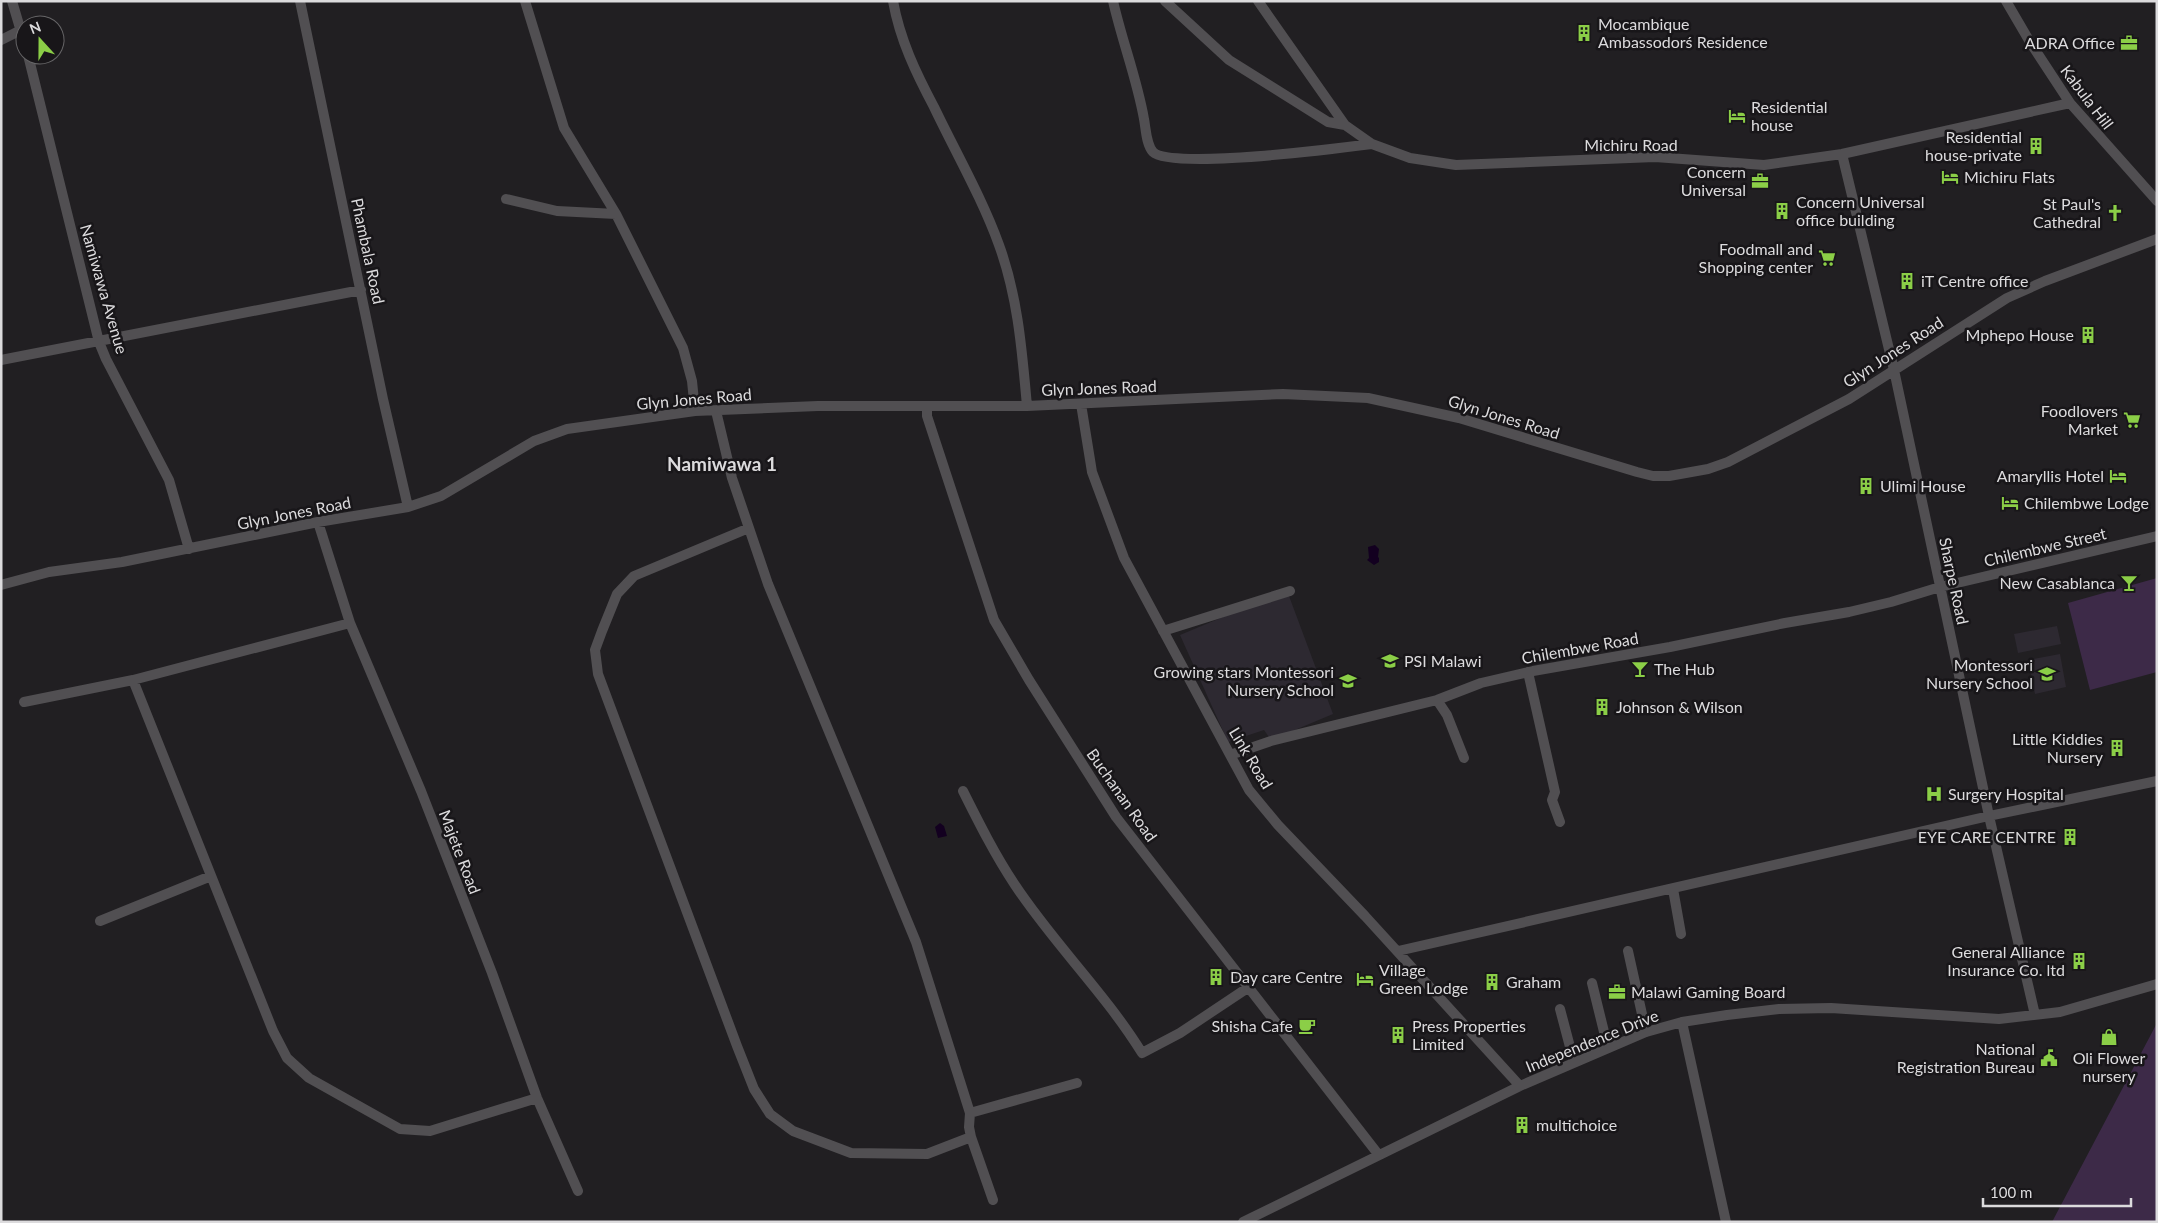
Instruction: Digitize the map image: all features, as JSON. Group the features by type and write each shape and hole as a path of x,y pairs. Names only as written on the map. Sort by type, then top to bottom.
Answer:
{"street":[{"path":"12,1 16,15"},
{"name":"Phambala Road","path":"300,1 383,399 408,507"},
{"path":"525,1 564,128 616,214 683,348 692,381 695,411"},
{"path":"893,1 896,22 912,64 980,199 999,244 1011,283 1019,324 1027,406"},
{"path":"1114,1 1141,105 1149,144 1154,152 1164,156 1215,159 1372,144"},
{"path":"1164,1 1229,60 1328,122 1345,125"},
{"name":"Michiru Road","path":"1258,1 1345,125 1372,144 1410,158 1456,165 1655,157 1756,165 1842,154 2070,103"},
{"name":"Kabula Hill","path":"2006,1 2070,103 2157,201"},
{"path":"1,40 15,33"},
{"name":"Namiwawa Avenue","path":"30,65 99,342 169,480 188,549"},
{"name":"Sharpe Road","path":"1842,154 1894,370 1989,816 2035,1015"},
{"path":"506,199 557,211 616,214"},
{"name":"Glyn Jones Road","path":"1,585 49,572 122,562 318,522 408,507 441,496 534,440 567,429 695,411 818,406 1027,406 1283,394 1368,398 1459,418 1653,476 1669,476 1708,469 1728,462 1849,399 1981,312 2025,289 2157,239"},
{"path":"1,360 361,290"},
{"name":"Link Road","path":"1081,404 1092,472 1104,509 1124,558 1249,790 1278,825 1398,951 1520,1086"},
{"name":"Buchanan Road","path":"927,406 927,416 994,620 1029,680 1116,817 1378,1154"},
{"path":"716,410 732,478 768,584 916,942 970,1114 969,1127 971,1137 993,1200"},
{"name":"Majete Road","path":"318,522 350,623 428,810 492,973 537,1098 578,1191"},
{"path":"748,528 634,576 617,594 595,650 601,684 737,1046 754,1089 770,1114 794,1131 851,1153 927,1154 971,1137"},
{"name":"Chilembwe Street","path":"1940,587 2157,536"},
{"name":"Chilembwe Road","path":"1230,755 1271,741 1437,700 1481,683 1528,672 1670,647 1849,612 1940,587"},
{"path":"1163,631 1290,591"},
{"path":"24,702 133,680 350,623"},
{"path":"1528,672 1555,792 1552,800 1560,822"},
{"path":"133,680 273,1031 287,1058 309,1078 362,1110 400,1129 430,1132 537,1098"},
{"path":"1437,700 1447,716 1464,758"},
{"path":"1398,951 1989,816 2157,781"},
{"path":"962,791 986,837 1015,885 1068,956 1124,1024 1142,1053 1180,1033 1249,987"},
{"path":"100,921 211,876"},
{"path":"1673,889 1681,934"},
{"path":"1628,951 1646,1032"},
{"path":"1592,983 1608,1048"},
{"name":"Independence Drive","path":"1249,1221 1378,1154 1520,1086 1646,1032 1682,1022 1727,1014 1779,1009 1831,1008 1999,1019 2074,1008 2157,984"},
{"path":"1560,1010 1574,1062"},
{"path":"1682,1022 1726,1222"},
{"path":"970,1114 1077,1083"}],"shaded area":[{"path":"1375,545 1379,549 1379,562 1374,565 1367,560 1369,558 1368,547"},
{"path":"2157,578 2157,672 2090,690 2068,603"},
{"path":"1289,596 1333,714 1271,740 1264,730 1228,742 1180,635 1235,612"},
{"name":"Montessori Nursery School","path":"2057,626 2061,644 2018,653 2014,634"},
{"name":"Montessori Nursery School","path":"2060,654 2066,687 2035,694 2028,660"},
{"path":"940,823 944,826 947,836 938,838 935,827"},
{"path":"2157,1023 2157,1222 2052,1222"}],"place":[{"name":"Mocambique Ambassodorś Residence","path":"1584,33"},
{"name":"ADRA Office","path":"2129,43"},
{"name":"Residential house","path":"1737,116"},
{"name":"Residential house-private","path":"2036,146"},
{"name":"Michiru Flats","path":"1950,177"},
{"name":"Concern Universal","path":"1760,181"},
{"name":"Concern Universal office building","path":"1782,211"},
{"name":"St Paul's Cathedral","path":"2115,213"},
{"name":"Foodmall and Shopping center","path":"1827,258"},
{"name":"iT Centre office","path":"1907,281"},
{"name":"Mphepo House","path":"2088,335"},
{"name":"Foodlovers Market","path":"2132,420"},
{"name":"Amaryllis Hotel","path":"2118,476"},
{"name":"Ulimi House","path":"1866,486"},
{"name":"Chilembwe Lodge","path":"2010,503"},
{"name":"New Casablanca","path":"2129,583"},
{"name":"PSI Malawi","path":"1390,661"},
{"name":"The Hub","path":"1640,669"},
{"name":"Montessori Nursery School","path":"2047,674"},
{"name":"Growing stars Montessori Nursery School","path":"1348,681"},
{"name":"Johnson & Wilson","path":"1602,707"},
{"name":"Little Kiddies Nursery","path":"2117,748"},
{"name":"Surgery Hospital","path":"1934,794"},
{"name":"EYE CARE CENTRE","path":"2070,837"},
{"name":"General Alliance Insurance Co. ltd","path":"2079,961"},
{"name":"Day care Centre","path":"1216,977"},
{"name":"Village Green Lodge","path":"1365,979"},
{"name":"Graham","path":"1492,982"},
{"name":"Malawi Gaming Board","path":"1617,992"},
{"name":"Shisha Cafe","path":"1307,1026"},
{"name":"Press Properties Limited","path":"1398,1035"},
{"name":"Oli Flower nursery","path":"2109,1037"},
{"name":"National Registration Bureau","path":"2049,1058"},
{"name":"multichoice","path":"1522,1125"}],"district":[{"name":"Namiwawa 1","path":"722,464"}]}
